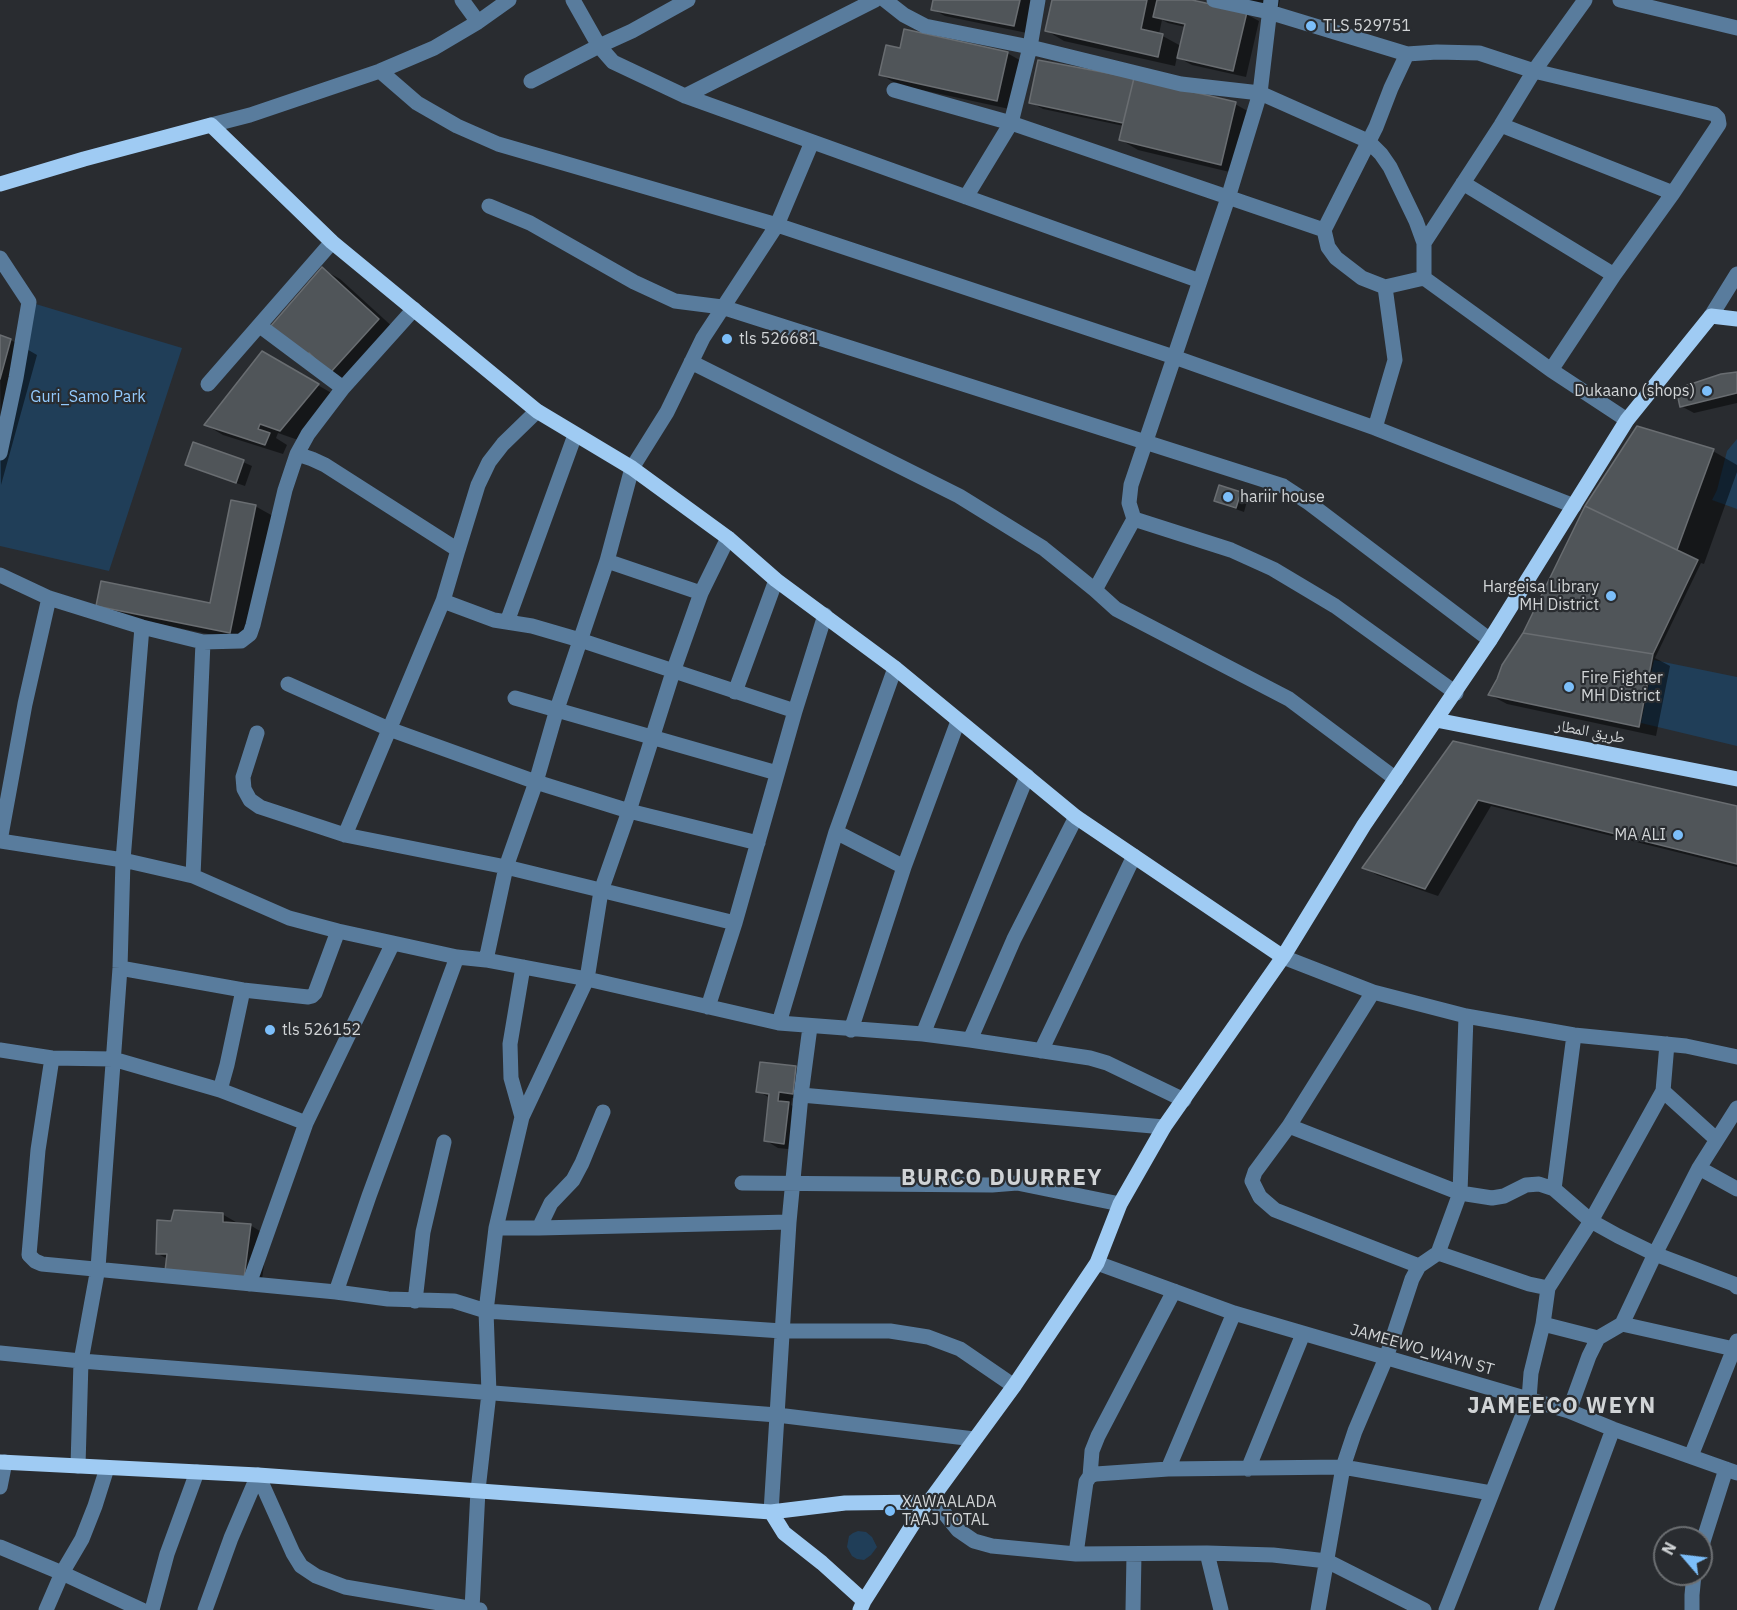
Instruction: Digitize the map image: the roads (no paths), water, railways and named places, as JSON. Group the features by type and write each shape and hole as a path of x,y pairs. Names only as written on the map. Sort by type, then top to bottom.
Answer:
{"main road":[{"path":"0,183 211,125 332,242 537,411 632,468 728,538 776,580 895,668 1076,817 1283,957"},
{"path":"771,1512 784,1533 822,1563 862,1606 930,1500 1014,1386 1097,1263 1120,1204 1164,1126 1283,957 1364,825 1490,640 1627,420 1711,316 1737,319"},
{"name":"طريق المطار","path":"1436,720 1737,779"},
{"path":"2,1462 258,1475 771,1512 845,1503 930,1500"}],"street":[{"path":"462,0 478,22"},
{"path":"211,125 250,115 380,71 434,48 478,22 509,0"},
{"path":"573,0 599,46 615,64 685,96 1200,281"},
{"path":"531,81 632,31 688,0"},
{"path":"685,96 875,0"},
{"path":"885,0 904,15 925,26 1030,47 1181,84 1260,93 1368,141 1390,167 1425,243 1424,278"},
{"path":"966,197 1011,123 1030,47 1038,0"},
{"path":"1214,0 1270,6 1407,54 1473,52 1534,71 1714,114 1718,118 1719,124 1551,370"},
{"path":"1425,243 1502,125 1534,71 1585,0"},
{"path":"1620,0 1737,28"},
{"path":"1095,590 1134,519 1128,503 1131,485 1228,198 1260,93 1270,6"},
{"path":"1407,54 1376,127 1323,230 1328,247 1336,258 1362,279 1385,287 1424,278 1551,370 1627,420"},
{"path":"380,71 417,103 457,126 498,144 777,225 1173,357 1375,428 1574,506"},
{"path":"894,90 1011,123 1323,230"},
{"path":"1502,125 1673,193"},
{"path":"486,960 506,867 536,782 557,709 607,561 632,468 667,412 703,338 777,225 812,141"},
{"path":"1463,183 1614,275"},
{"path":"489,206 530,223 625,277 675,301 722,307 1283,486 1309,503 1490,640"},
{"path":"208,384 332,242"},
{"path":"0,258 29,302 0,453"},
{"path":"1711,316 1737,274"},
{"path":"1375,428 1395,360 1385,287"},
{"path":"0,575 49,597 142,627 203,642 241,641 250,634 285,490 297,454 308,434 343,388 414,309"},
{"path":"260,326 343,388"},
{"path":"691,362 959,496 1043,548 1116,609 1289,699 1396,779"},
{"path":"345,835 443,601 478,485 489,462 503,444 537,411"},
{"path":"507,622 575,435"},
{"path":"297,454 325,465 458,550"},
{"path":"1134,519 1231,550 1272,569 1335,606 1456,693"},
{"path":"258,1475 293,1553 301,1566 316,1576 345,1587 476,1609 478,1490 489,1393 486,1311 496,1228 522,1117 587,979 602,891 651,737 701,593 728,538"},
{"path":"607,561 701,593"},
{"path":"735,692 776,580"},
{"path":"49,597 25,704 0,841 123,860 193,876 289,918 338,931 457,957 486,960 587,979 779,1023 970,1040 1090,1058 1107,1063 1184,1100"},
{"path":"443,601 494,620 532,626 580,640 795,711"},
{"path":"708,1007 735,923 795,711 825,615"},
{"path":"78,1466 81,1361 98,1268 120,968 123,860 142,627"},
{"path":"193,876 203,642"},
{"path":"779,1023 836,832 895,668"},
{"path":"288,684 389,729 536,782 629,811 758,843"},
{"path":"515,698 777,773"},
{"path":"851,1030 904,867 958,721"},
{"path":"257,733 243,777 244,789 250,800 260,807 345,835 506,867 735,923"},
{"path":"923,1035 1027,776"},
{"path":"970,1040 1014,939 1076,817"},
{"path":"836,832 904,867"},
{"path":"1041,1051 1134,856"},
{"path":"120,968 243,990 312,996 338,931"},
{"path":"249,1284 306,1123 393,943"},
{"path":"336,1292 457,957"},
{"path":"1283,957 1373,992 1466,1016 1574,1035 1686,1046 1737,1057"},
{"path":"522,1117 511,1078 510,1044 523,967"},
{"path":"220,1090 243,990"},
{"path":"1373,992 1289,1126 1255,1172 1252,1181 1260,1197 1275,1209 1419,1266"},
{"path":"1318,1610 1342,1467 1386,1358 1412,1279 1419,1266 1438,1253 1460,1193 1466,1016"},
{"path":"771,1512 789,1222 810,1027"},
{"path":"1554,1189 1574,1035"},
{"path":"1446,1610 1529,1399 1531,1373 1543,1324 1548,1288 1591,1221 1663,1090 1667,1044"},
{"path":"0,1050 52,1058 113,1059 220,1090 306,1123"},
{"path":"52,1058 38,1150 29,1255 42,1264 415,1301 454,1302 486,1311 782,1331 890,1330 928,1336 960,1349 1014,1386"},
{"path":"1663,1090 1716,1139"},
{"path":"801,1095 1164,1126"},
{"path":"1569,1411 1598,1338 1622,1324 1699,1168 1737,1108"},
{"path":"539,1228 551,1203 573,1180 603,1112"},
{"path":"1289,1126 1460,1193 1492,1198 1504,1196 1526,1185 1539,1184 1554,1189 1591,1221 1655,1254 1737,1287"},
{"path":"415,1301 423,1232 444,1142"},
{"path":"1699,1168 1737,1189"},
{"path":"742,1183 992,1185 1017,1183 1120,1204"},
{"path":"496,1228 789,1222"},
{"path":"1438,1253 1548,1288"},
{"name":"JAMEEWO_WAYN ST","path":"1097,1263 1234,1313 1569,1411 1613,1430 1731,1471"},
{"path":"1076,1554 1092,1452 1098,1436 1174,1291"},
{"path":"1168,1469 1234,1313"},
{"path":"1543,1324 1598,1338"},
{"path":"1622,1324 1736,1345 1691,1456"},
{"path":"1248,1469 1303,1334"},
{"path":"0,1353 777,1415 974,1439"},
{"path":"1546,1610 1613,1430"},
{"path":"0,1487 2,1462"},
{"path":"1090,1476 1168,1469 1342,1467 1491,1493"},
{"path":"46,1610 62,1573 82,1539 107,1468"},
{"path":"1710,1526 1731,1471"},
{"path":"152,1610 167,1554 197,1472"},
{"path":"205,1610 231,1538 258,1475"},
{"path":"930,1500 958,1530 974,1541 992,1546 1076,1554 1207,1553 1273,1555 1327,1561 1424,1610"},
{"path":"0,1547 142,1610"},
{"path":"1207,1553 1221,1610"},
{"path":"1133,1610 1134,1554"},
{"path":"1692,1610 1693,1586"}],"place":[{"name":"TLS 529751","path":"1311,26"},
{"name":"tls 526681","path":"727,339"},
{"name":"Dukaano (shops)","path":"1707,391"},
{"name":"hariir house","path":"1228,497"},
{"name":"Hargeisa Library MH District","path":"1611,596"},
{"name":"Fire Fighter MH District","path":"1569,687"},
{"name":"MA ALI","path":"1678,835"},
{"name":"tls 526152","path":"270,1030"},
{"name":"XAWAALADA TAAJ TOTAL","path":"890,1511"}],"district":[{"name":"BURCO DUURREY","path":"1002,1179"},
{"name":"JAMEECO WEYN","path":"1562,1407"}],"park label":[{"name":"Guri_Samo Park","path":"88,397"}]}
